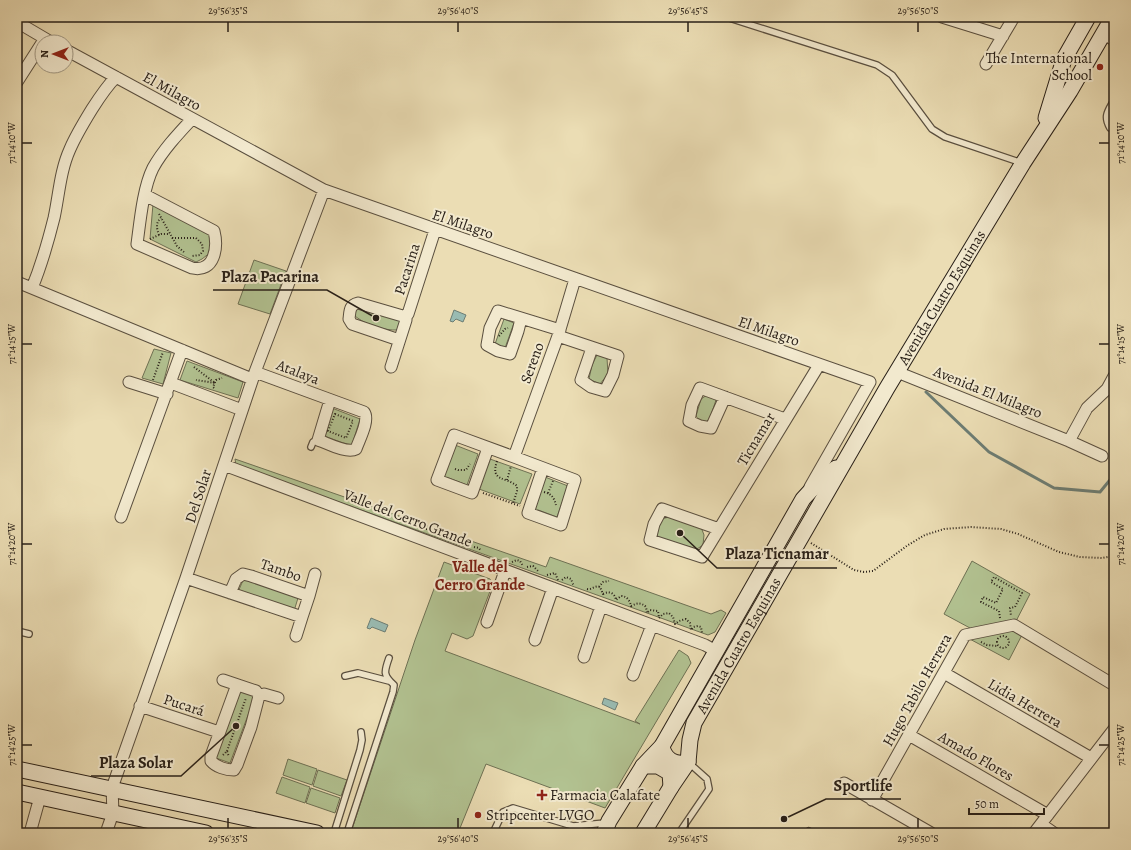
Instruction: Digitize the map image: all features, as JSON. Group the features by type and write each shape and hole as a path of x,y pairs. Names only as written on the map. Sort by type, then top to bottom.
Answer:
{"main road":[{"name":"Avenida Cuatro Esquinas","path":"1041,135 1064,59 1088,17"},
{"name":"Avenida Cuatro Esquinas","path":"649,828 671,787 688,762 690,740 694,723 844,461 897,372 1041,135 1070,91 1108,39 1113,17"},
{"name":"Avenida Cuatro Esquinas","path":"604,827 643,766 662,746 803,498 844,461"},
{"path":"662,746 664,754 670,760 678,764 688,762"},
{"path":"643,766 658,766 670,773 671,787"},
{"path":"17,769 112,788 317,833"},
{"path":"17,792 188,831 206,833"}],"street":[{"path":"942,17 1003,36"},
{"path":"986,64 1014,17"},
{"path":"17,22 35,34"},
{"name":"El Milagro","path":"74,54 324,190 870,382"},
{"path":"17,82 34,57"},
{"path":"32,288 54,218 60,180 69,150 101,95 108,85 116,78"},
{"path":"145,195 214,231 216,241 214,256 206,267 200,270 192,268 137,244 145,195 153,168 171,142 192,119"},
{"name":"Del Solar","path":"113,813 112,788 224,465 242,410 250,375 324,190"},
{"name":"Pacarina","path":"391,367 435,230"},
{"name":"Sereno","path":"514,457 559,333 576,279"},
{"name":"Atalaya","path":"17,282 166,344 181,353 330,400 364,412 367,416 366,421 356,449 353,451 314,443 330,400"},
{"name":"Pacarina","path":"399,340 350,323 348,319 350,307 358,303 406,317"},
{"path":"521,318 592,348"},
{"path":"121,517 181,353"},
{"name":"Ticnamar","path":"719,529 662,509 654,524 650,540 702,557 819,365"},
{"name":"Avenida El Milagro","path":"897,372 1069,441 1102,456"},
{"path":"1069,441 1087,408 1106,389 1114,376"},
{"path":"129,382 167,394"},
{"name":"Avenida Cuatro Esquinas","path":"803,498 870,382"},
{"path":"170,383 242,410"},
{"path":"725,397 785,419"},
{"path":"488,448 472,493 437,480 454,435 576,480 561,525 528,513 543,468"},
{"name":"Valle del Cerro Grande","path":"224,465 705,645 716,651"},
{"path":"487,622 505,571"},
{"name":"Tambo","path":"230,593 236,579 243,574 309,596"},
{"name":"Tambo","path":"296,636 315,574"},
{"path":"186,578 302,617"},
{"path":"535,640 553,588"},
{"path":"584,657 601,606"},
{"path":"633,675 652,625"},
{"path":"1012,625 1114,685"},
{"name":"Hugo Tabilo Herrera","path":"872,800 965,635 1002,632 1012,625"},
{"name":"Lidia Herrera","path":"944,673 1091,758"},
{"path":"223,680 256,691 259,696 264,694 278,698"},
{"name":"Pucará","path":"238,686 235,690 219,732 211,761 214,765 229,770 234,770 251,727 259,696"},
{"name":"Pucará","path":"140,706 219,732"},
{"path":"1034,833 1114,729"},
{"name":"Amado Flores","path":"909,735 1048,815"},
{"path":"844,783 931,833"},
{"path":"30,833 40,797"},
{"path":"106,833 113,813"},
{"path":"1041,824 1054,833"}],"lane":[{"path":"726,17 877,65 892,75 932,129 945,136 1024,163"},
{"path":"1114,100 1107,112 1106,121 1110,128 1114,129"},
{"path":"17,631 30,634"},
{"path":"347,833 394,692 394,685 386,677 385,672 390,658"},
{"path":"345,676 358,673 389,681"},
{"path":"334,833 360,750 362,740 361,732"},
{"path":"679,833 709,788 707,779 688,762"},
{"path":"493,833 502,812 513,808 573,826 580,825 604,827"},
{"path":"580,825 589,833"},
{"path":"571,833 573,826"}],"path":[{"path":"158,212 172,238 177,246 187,255 200,255 202,251 202,244 196,238 172,238"},
{"path":"159,235 157,224 158,220 161,218"},
{"path":"140,246 159,235 170,234"},
{"path":"150,389 166,344"},
{"path":"181,353 215,383"},
{"path":"214,391 213,386 216,380 250,375"},
{"path":"194,380 215,383"},
{"path":"335,414 352,421 346,438 328,431 335,414"},
{"path":"500,452 495,473 498,477 513,482 517,486 513,504"},
{"path":"506,480 514,457"},
{"path":"455,469 466,470 469,468 472,460 484,460"},
{"path":"466,470 467,476"},
{"path":"473,489 513,504 530,507 535,497 544,492 551,494 557,506 555,510"},
{"path":"801,537 854,570 864,572 873,571 908,545 925,535 944,529 971,527 1001,529 1018,534 1059,552 1080,557 1102,558 1114,556"},
{"path":"527,567 532,566 542,574 555,573 559,581 566,577 572,579 573,584 579,586"},
{"path":"1002,632 1007,637 1009,643 1008,646 1003,649 997,646 997,641 1002,632 999,611 981,602 983,597 996,603 1003,589 991,582 994,577 1022,593 1015,607 1010,608 1012,625"},
{"path":"599,587 603,582 609,581"},
{"path":"585,588 590,589 595,586 599,587"},
{"path":"599,587 602,589 603,594 607,592 613,594 616,600 624,596 628,599 631,606 638,604 643,605 646,607 647,613 650,610 657,610 659,618 663,614 669,613 673,617 675,624 679,621 686,620 690,623 691,630 694,626 701,627 703,630 702,634"},
{"path":"227,751 250,689"},
{"path":"225,717 251,727"}],"green space":[{"path":"153,204 211,235 211,252 196,262 150,239"},
{"path":"254,260 286,271 270,314 238,304"},
{"path":"362,306 394,316 400,322 398,330 374,326 357,318 353,314 355,308"},
{"path":"504,319 514,323 505,348 495,344"},
{"path":"154,349 171,353 163,384 142,378"},
{"path":"597,355 607,358 608,374 600,384 589,379 592,365"},
{"path":"187,361 243,382 238,398 180,380"},
{"path":"707,395 716,400 709,421 703,422 696,416 701,399"},
{"path":"332,408 360,419 352,445 324,436"},
{"path":"455,445 478,454 467,485 444,476"},
{"path":"235,459 546,567 550,557 711,614 721,610 726,613 715,632 708,635 236,465"},
{"path":"490,459 532,474 520,504 479,489"},
{"path":"545,477 568,486 557,517 533,508"},
{"path":"669,517 701,527 704,535 703,545 697,549 658,538 657,532 661,519"},
{"path":"972,561 1030,594 1013,627 1023,633 1009,660 966,637 970,628 944,614"},
{"path":"444,562 490,579 492,586 473,636 467,639 452,633 445,651 640,724 635,721 679,650 688,656 691,663 605,808 486,764 458,833 369,833 352,829 415,640"},
{"path":"244,578 298,598 294,611 238,592"},
{"path":"242,687 256,694 230,763 216,758"},
{"path":"288,759 317,769 312,785 283,775"},
{"path":"318,770 347,780 341,796 313,786"},
{"path":"282,777 310,787 305,803 276,793"},
{"path":"311,788 340,798 335,813 306,803"}],"water":[{"path":"454,310 466,315 463,322 456,319 453,322 450,321"},
{"path":"371,618 388,625 385,632 372,627 370,629 367,628"},
{"path":"604,698 618,703 615,710 602,704"}],"waterway":[{"path":"926,392 989,452 1054,488 1100,492 1114,475"}],"place":[{"name":"The International School","path":"1100,67"},
{"name":"Plaza Pacarina","path":"376,318"},
{"name":"Plaza Ticnamar","path":"680,533"},
{"name":"Plaza Solar","path":"236,726"},
{"name":"Farmacia Calafate","path":"542,795"},
{"name":"Stripcenter LVGO","path":"478,815"},
{"name":"Sportlife","path":"784,819"}],"district":[{"name":"Valle del Cerro Grande","path":"480,575"}]}
